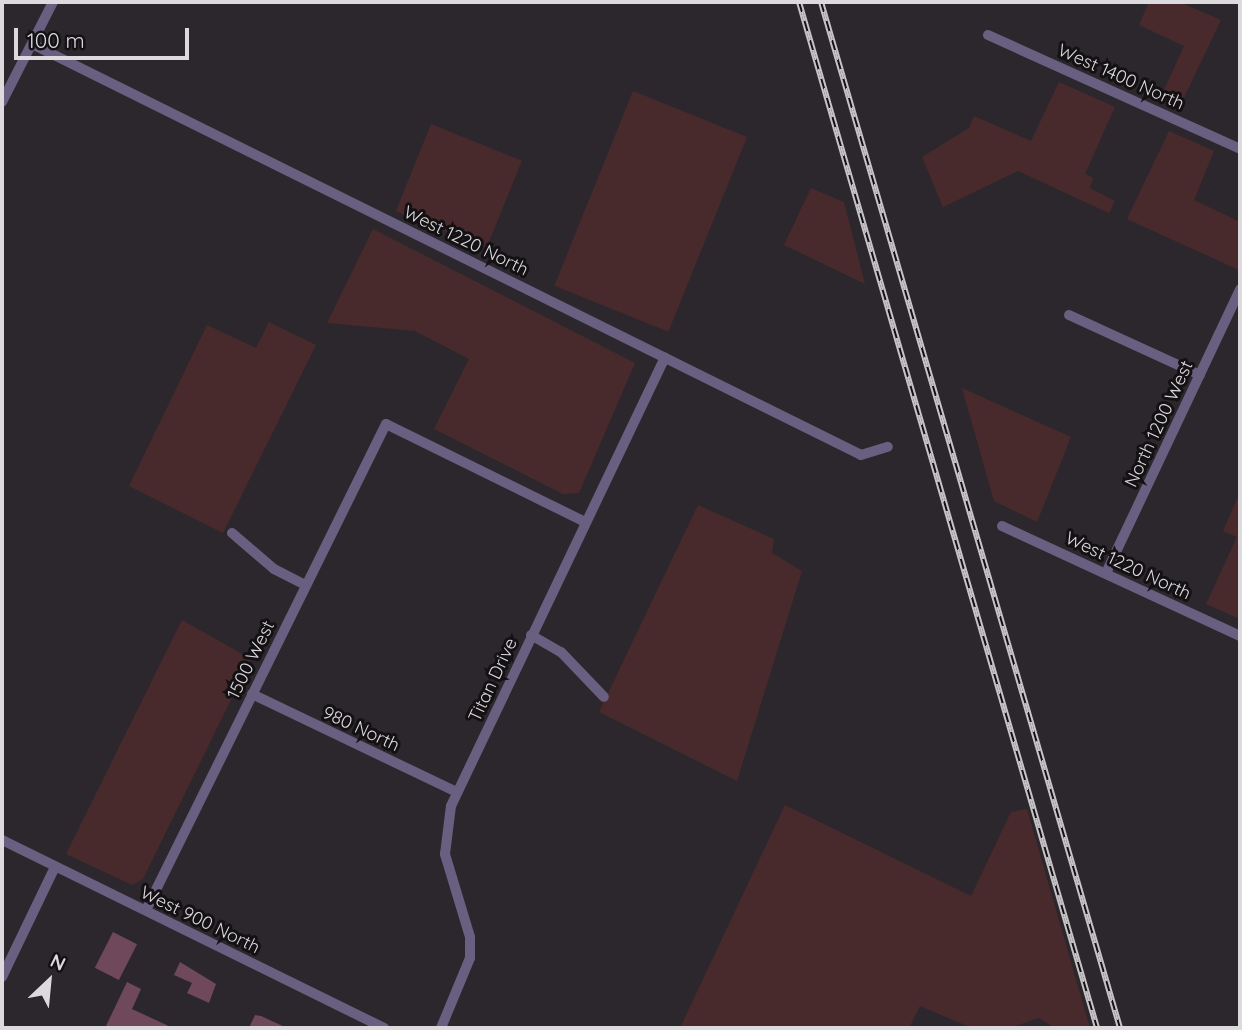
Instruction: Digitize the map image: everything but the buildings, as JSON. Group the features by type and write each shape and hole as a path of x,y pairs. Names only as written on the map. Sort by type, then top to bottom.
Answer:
{"street":[{"path":"2,102 53,2"},
{"name":"West 1400 North","path":"988,35 1240,149"},
{"name":"West 1220 North","path":"32,44 861,455 888,447"},
{"name":"North 1200 West","path":"1106,573 1240,289"},
{"path":"1069,315 1200,375"},
{"name":"Titan Drive","path":"441,1028 470,958 445,854 457,792 665,357"},
{"name":"1500 West","path":"146,910 386,424 585,522"},
{"name":"West 1220 North","path":"1002,526 1240,636"},
{"path":"232,533 274,569 306,585"},
{"path":"531,635 561,652 604,697"},
{"name":"980 North","path":"252,694 457,792"},
{"name":"West 900 North","path":"2,840 384,1028"},
{"path":"2,977 55,867"}],"shaded area":[{"path":"1149,2 1179,2 1221,20 1179,108 1160,99 1184,46 1139,25"},
{"path":"1059,82 1115,107 1085,174 1093,178 1090,188 1115,201 1109,213 1018,171 943,207 922,157 969,128 974,116 1031,141"},
{"path":"633,91 747,137 668,332 554,286"},
{"path":"431,124 522,161 487,248 396,211"},
{"path":"1169,131 1214,151 1194,200 1240,222 1239,270 1127,219"},
{"path":"811,188 844,202 865,284 784,245"},
{"path":"373,229 635,363 579,493 563,494 434,429 469,359 415,331 327,323"},
{"path":"269,322 316,345 223,533 129,486 207,325 256,348"},
{"path":"962,388 1071,437 1037,522 994,501"},
{"path":"1240,492 1240,619 1206,604 1237,537 1223,531"},
{"path":"698,505 774,539 772,553 802,571 737,781 599,712"},
{"path":"182,620 251,659 143,879 132,885 66,854"},
{"path":"785,805 971,896 1011,812 1027,809 1090,1028 1055,1028 1039,1018 1009,1028 972,1028 920,1006 909,1028 680,1028"}],"railway":[{"path":"799,2 1097,1028"},
{"path":"821,2 1120,1028"}]}
